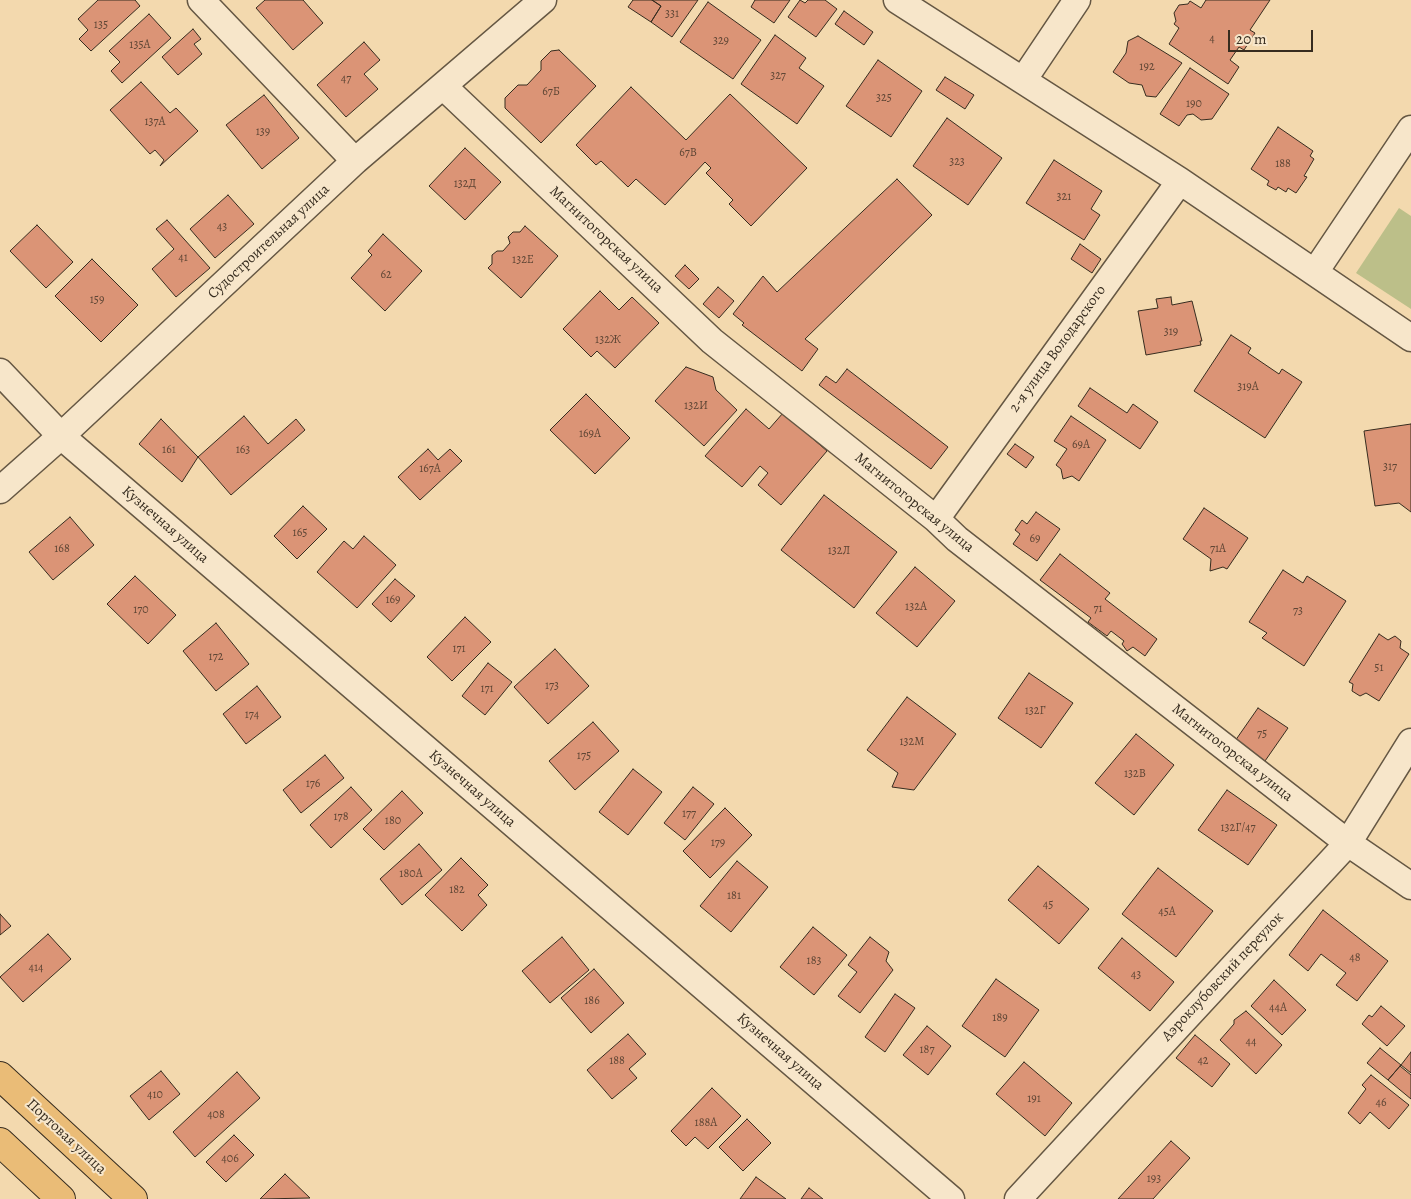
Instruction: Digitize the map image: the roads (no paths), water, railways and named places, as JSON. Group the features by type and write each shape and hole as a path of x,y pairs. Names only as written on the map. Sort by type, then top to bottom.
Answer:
{"main road":[{"name":"Портовая улица","path":"0,1076 133,1199"},
{"path":"0,1142 61,1199"}],"street":[{"path":"201,0 355,161"},
{"name":"Судостроительная улица","path":"0,490 61,436 355,161 444,87 543,0"},
{"path":"897,0 1024,79 1180,181 1411,338"},
{"path":"1024,79 1076,0"},
{"name":"Магнитогорская улица","path":"444,87 712,341 936,518 957,539 1348,843 1411,886"},
{"path":"1315,272 1411,129"},
{"name":"2-я улица Володарского","path":"936,518 1180,181"},
{"name":"Кузнечная улица","path":"0,372 61,436 951,1199"},
{"name":"Аэроклубовский переулок","path":"1018,1199 1348,843 1411,742"}]}
